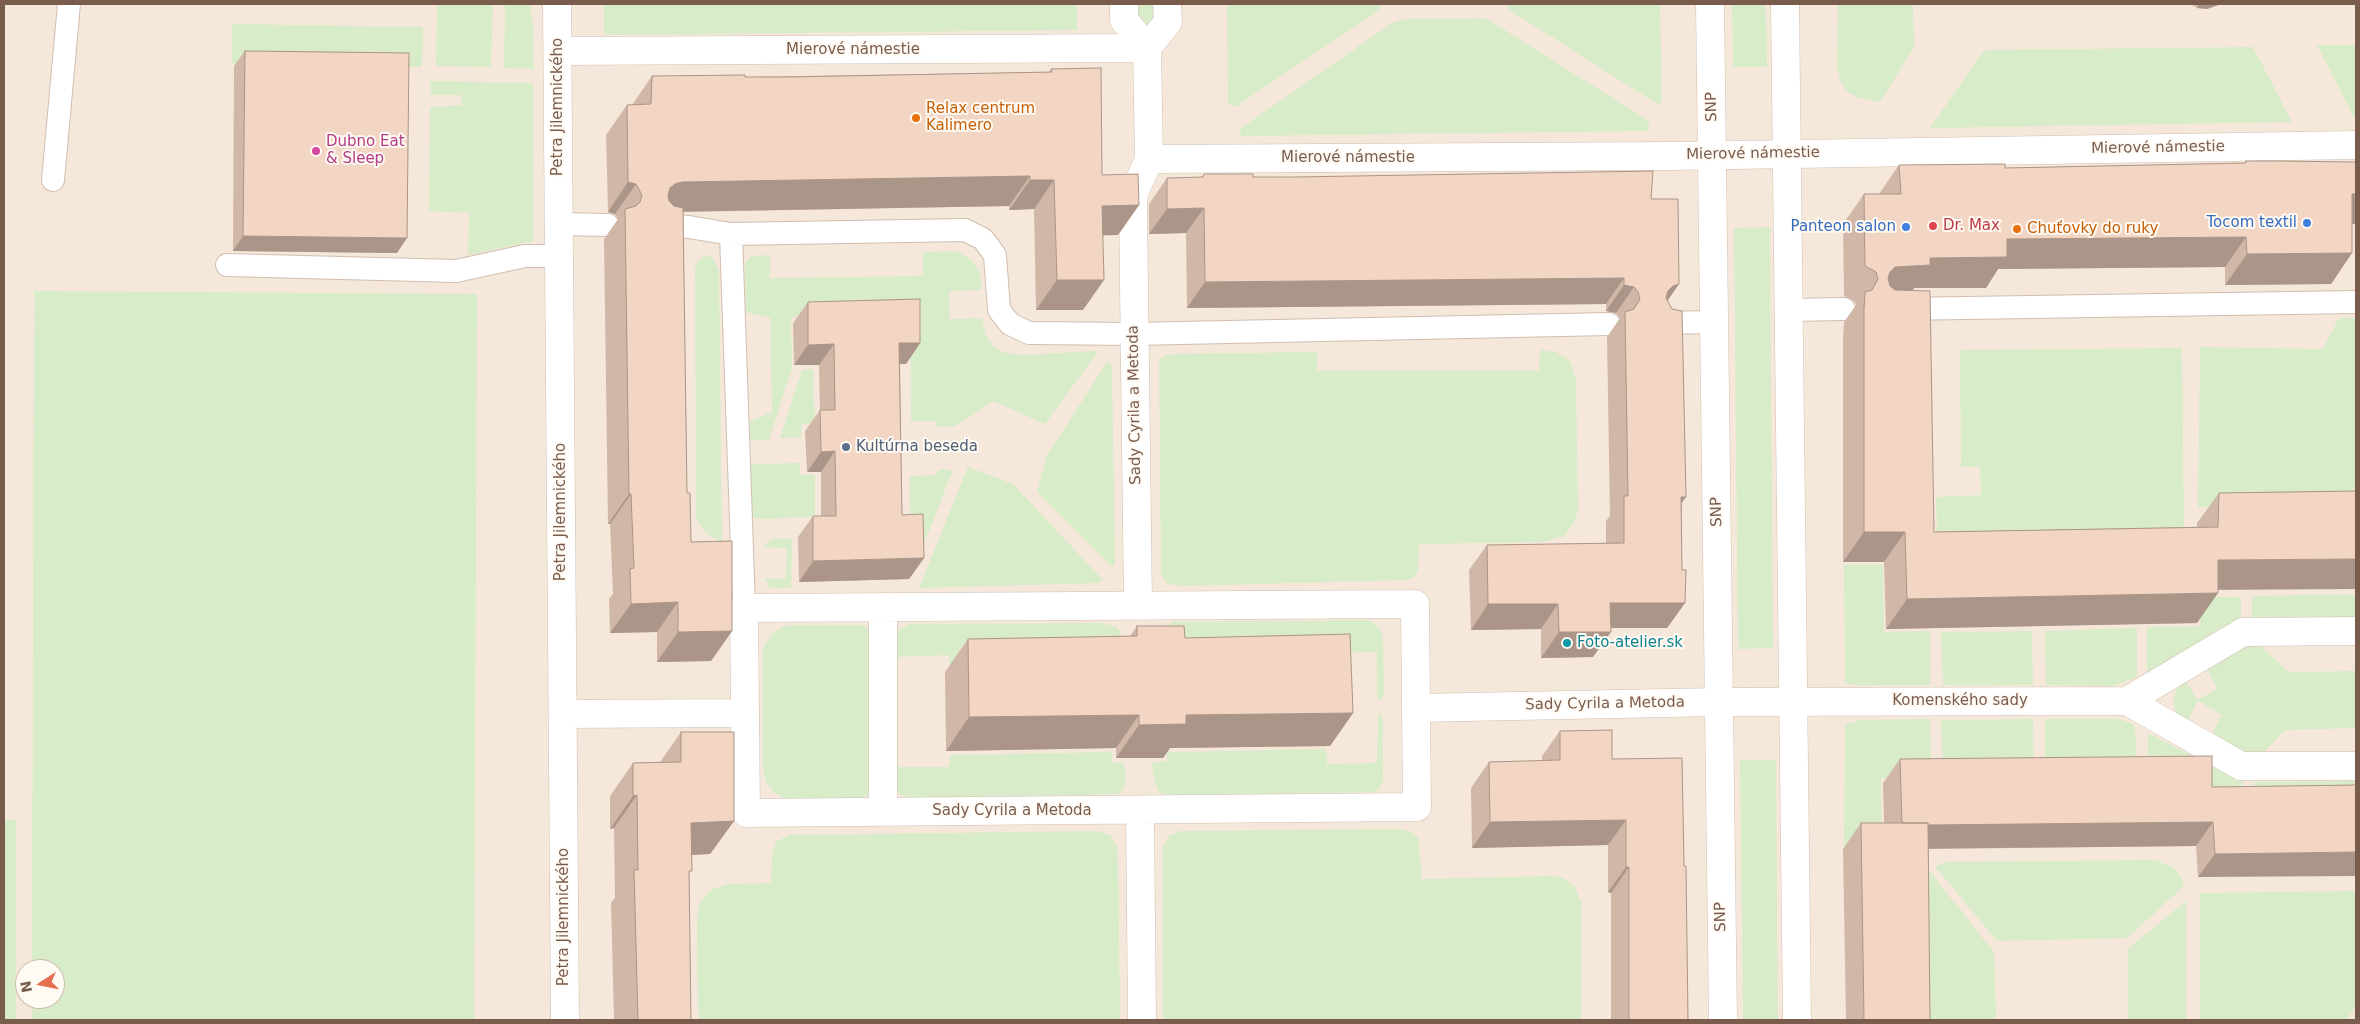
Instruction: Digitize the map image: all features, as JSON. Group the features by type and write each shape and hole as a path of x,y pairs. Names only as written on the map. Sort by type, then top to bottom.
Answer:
{"street":[{"name":"Petra Jilemnického","path":"557,4 565,1020"},
{"path":"1124,4 1124,20 1148,48"},
{"path":"1149,159 1148,48 1168,22 1168,4"},
{"name":"SNP","path":"1710,4 1722,1020"},
{"path":"1785,4 1797,1020"},
{"name":"Mierové námestie","path":"558,51 1148,48"},
{"name":"Mierové námestie","path":"1149,159 1713,155 2356,145"},
{"name":"Sady Cyrila a Metoda","path":"1138,606 1133,334 1133,204 1134,192 1149,159"},
{"name":"Sady Cyrila a Metoda","path":"1415,604 1417,807 746,813 744,608 883,607 1415,604"},
{"path":"883,607 883,812"},
{"path":"2127,701 2244,632 2356,631"},
{"name":"Komenského sady","path":"1793,702 2127,701 2241,766 2356,766"},
{"name":"Sady Cyrila a Metoda","path":"1416,708 1793,702"},
{"path":"563,714 745,713"},
{"path":"1140,810 1142,1020"}],"lane":[{"path":"53,180 69,4"},
{"path":"559,224 608,225"},
{"path":"660,226 688,227 731,234 965,230 982,239 994,255 998,310 1010,324 1029,333 1133,334 1609,324"},
{"path":"731,234 744,608"},
{"path":"227,265 456,271 525,256 559,256"},
{"path":"1880,309 1926,318 2356,302"},
{"path":"1789,310 1844,309"},
{"path":"1662,323 1715,322"}],"shaded area":[{"path":"4,4 2356,4 2356,1020 4,1020"}],"green space":[{"path":"437,4 493,4 491,67 436,66"},
{"path":"505,4 530,4 533,27 534,69 504,68"},
{"path":"604,4 1077,4 1077,30 612,35 604,33"},
{"path":"1135,4 1154,4 1155,19 1151,25 1141,28"},
{"path":"1227,4 1383,5 1377,12 1235,107 1228,103"},
{"path":"1505,4 1660,4 1662,102 1657,104 1506,8"},
{"path":"1732,4 1766,4 1767,67 1733,67"},
{"path":"1838,4 1913,4 1914,47 1880,102 1857,97 1848,92 1841,83 1837,68"},
{"path":"1479,18 1489,20 1649,121 1648,131 1240,136 1241,128 1392,23 1404,19"},
{"path":"232,24 423,27 422,67 232,64"},
{"path":"2317,45 2356,45 2356,121"},
{"path":"2253,47 2292,122 1930,128 1984,50"},
{"path":"430,81 533,83 534,241 468,255 469,213 429,211 430,107 462,105 461,95 431,95"},
{"path":"1770,227 1773,648 1738,649 1734,228"},
{"path":"957,251 972,260 980,273 982,290 949,291 950,319 982,318 986,335 995,348 1005,353 1025,355 1094,351 1097,353 1045,424 993,401 956,426 937,427 936,421 911,421 910,317 791,317 792,367 769,440 752,440 748,434 749,422 772,412 770,318 746,312 745,263 752,256 770,255 770,278 923,276 923,252"},
{"path":"704,256 712,257 719,269 722,543 707,534 696,519 695,269 698,260"},
{"path":"34,291 477,294 474,1020 32,1020 32,1009 65,1009 65,959 32,959"},
{"path":"2339,318 2356,318 2356,506 2198,507 2200,347 2323,349"},
{"path":"2182,348 2184,536 1937,534 1936,497 1981,495 1980,467 1961,467 1960,350"},
{"path":"1540,350 1556,352 1570,361 1576,378 1578,511 1574,523 1564,536 1544,542 1419,544 1418,571 1413,578 1407,580 1182,586 1169,584 1163,579 1161,571 1159,359 1170,354 1317,352 1317,370 1539,370"},
{"path":"1108,361 1112,365 1115,564 1112,567 1037,492 1047,455"},
{"path":"813,369 815,424 802,424 801,438 780,438 802,370"},
{"path":"800,463 800,475 815,475 815,517 757,519 751,515 747,472 751,464"},
{"path":"968,467 1013,484 1102,579 1099,583 919,588"},
{"path":"948,469 952,472 911,577 910,476 937,475 938,470"},
{"path":"792,538 791,588 770,588 764,579 786,578 787,548 763,547 771,539"},
{"path":"1844,565 1883,565 1884,632 1930,631 1930,685 1855,685 1845,683"},
{"path":"2356,594 2356,620 2252,622 2252,596"},
{"path":"2201,597 2241,597 2241,621 2147,673 2147,627 2200,626"},
{"path":"1372,621 1381,631 1383,638 1384,693 1383,698 1377,700 1377,652 1326,653 1151,646 1158,629 1173,622"},
{"path":"1102,623 1117,627 1125,641 950,668 949,655 898,657 898,767 949,767 950,755 1112,752 1112,763 1123,762 1123,767 1126,767 1126,781 1123,790 1119,794 912,799 898,793 895,786 896,631 910,624"},
{"path":"790,625 864,625 873,635 872,791 866,796 858,799 789,799 777,795 766,782 762,767 762,650 771,635 782,627"},
{"path":"2137,628 2137,677 2113,686 2046,685 2045,631"},
{"path":"2032,631 2033,685 1943,685 1941,632"},
{"path":"2258,644 2289,672 2356,671 2356,728 2285,730 2257,759 2209,739 2222,715 2198,701 2185,725 2177,716 2173,702 2178,686 2185,679 2197,700 2217,689 2206,667 2235,651"},
{"path":"1378,712 1383,718 1383,781 1379,789 1374,792 1170,796 1159,792 1154,781 1152,762 1167,761 1167,752 1326,749 1327,764 1377,763"},
{"path":"1930,719 1931,778 1881,778 1882,848 1844,847 1845,724 1861,720"},
{"path":"2033,719 2034,777 1943,777 1941,720"},
{"path":"2045,719 2118,719 2131,723 2135,726 2137,776 2045,777"},
{"path":"2148,733 2242,782 2244,806 2148,777"},
{"path":"1740,760 1776,760 1778,1020 1743,1020"},
{"path":"2356,781 2356,806 2254,806 2254,782"},
{"path":"4,820 16,820 16,1020 4,1020"},
{"path":"1401,829 1418,837 1422,879 1552,876 1563,878 1574,886 1582,903 1582,1020 1163,1020 1162,850 1168,836 1180,831"},
{"path":"1097,831 1112,836 1118,850 1120,1020 698,1020 697,920 700,902 711,890 728,884 771,883 772,854 776,842 789,835"},
{"path":"2155,860 2173,867 2179,874 2184,886 2127,938 1997,941 1935,866 1947,862"},
{"path":"1930,872 1994,952 1996,1016 1992,1020 1929,1020 1927,877"},
{"path":"2356,891 2356,1005 2347,1020 2200,1020 2200,893"},
{"path":"2186,901 2186,1020 2128,1020 2128,949"}],"building":[{"name":"Dubno Eat & Sleep","path":"245,51 409,53 407,238 243,236"},
{"path":"1101,68 1102,175 1138,174 1139,205 1102,206 1104,280 1057,280 1054,180 1030,180 1030,176 682,182 670,188 669,201 674,206 683,208 687,493 690,493 691,542 732,541 732,631 678,632 678,602 631,604 630,569 634,568 631,494 629,494 625,209 636,206 640,202 642,195 636,184 628,182 627,105 651,104 652,76 745,75 745,77 789,77 1052,72 1051,69"},
{"path":"2246,161 2356,162 2356,194 2352,194 2352,253 2247,254 2246,237 2007,239 2007,257 1930,258 1930,265 1895,267 1890,272 1888,278 1890,286 1895,290 1930,291 1934,532 2218,527 2219,493 2356,491 2356,559 2218,560 2218,593 1907,599 1905,532 1864,532 1864,309 1865,292 1872,290 1878,279 1876,272 1865,266 1864,194 1901,194 1899,165 2005,164 2005,168 2246,163"},
{"path":"1653,171 1651,199 1678,199 1679,284 1673,286 1668,291 1666,298 1672,309 1682,311 1686,497 1681,497 1682,570 1686,570 1685,603 1610,603 1611,632 1559,632 1558,604 1488,604 1487,545 1624,543 1624,496 1628,496 1625,312 1634,309 1640,299 1634,287 1624,285 1624,278 1205,282 1204,208 1167,209 1167,178 1203,177 1204,174 1253,174 1253,177 1295,177"},
{"name":"Kultúrna beseda","path":"920,299 920,343 899,343 902,515 923,514 924,558 813,561 813,516 836,516 835,451 821,452 820,410 835,410 834,344 808,345 808,302"},
{"path":"1137,626 1184,626 1185,638 1350,634 1353,713 1186,715 1186,724 1139,725 1139,715 969,717 968,639 1137,636"},
{"path":"1612,730 1612,759 1682,758 1684,866 1686,866 1688,1020 1629,1020 1629,867 1626,867 1626,820 1490,822 1489,762 1560,760 1560,731"},
{"path":"681,732 734,732 734,821 691,823 692,871 689,871 691,1020 638,1020 634,870 638,870 637,795 633,796 633,763 681,762"},
{"path":"2212,756 2212,787 2356,785 2356,852 2215,854 2213,822 1928,825 1928,823 1902,823 1900,759"},
{"path":"1861,823 1928,823 1930,1020 1864,1020"}],"place":[{"name":"Relax centrum Kalimero","path":"916,118"},
{"name":"Dubno Eat & Sleep","path":"316,151"},
{"name":"Tocom textil","path":"2307,223"},
{"name":"Dr. Max","path":"1933,226"},
{"name":"Panteon salon","path":"1906,227"},
{"name":"Chuťovky do ruky","path":"2017,229"},
{"name":"Kultúrna beseda","path":"846,447"},
{"name":"Foto-atelier.sk","path":"1567,643"}]}
